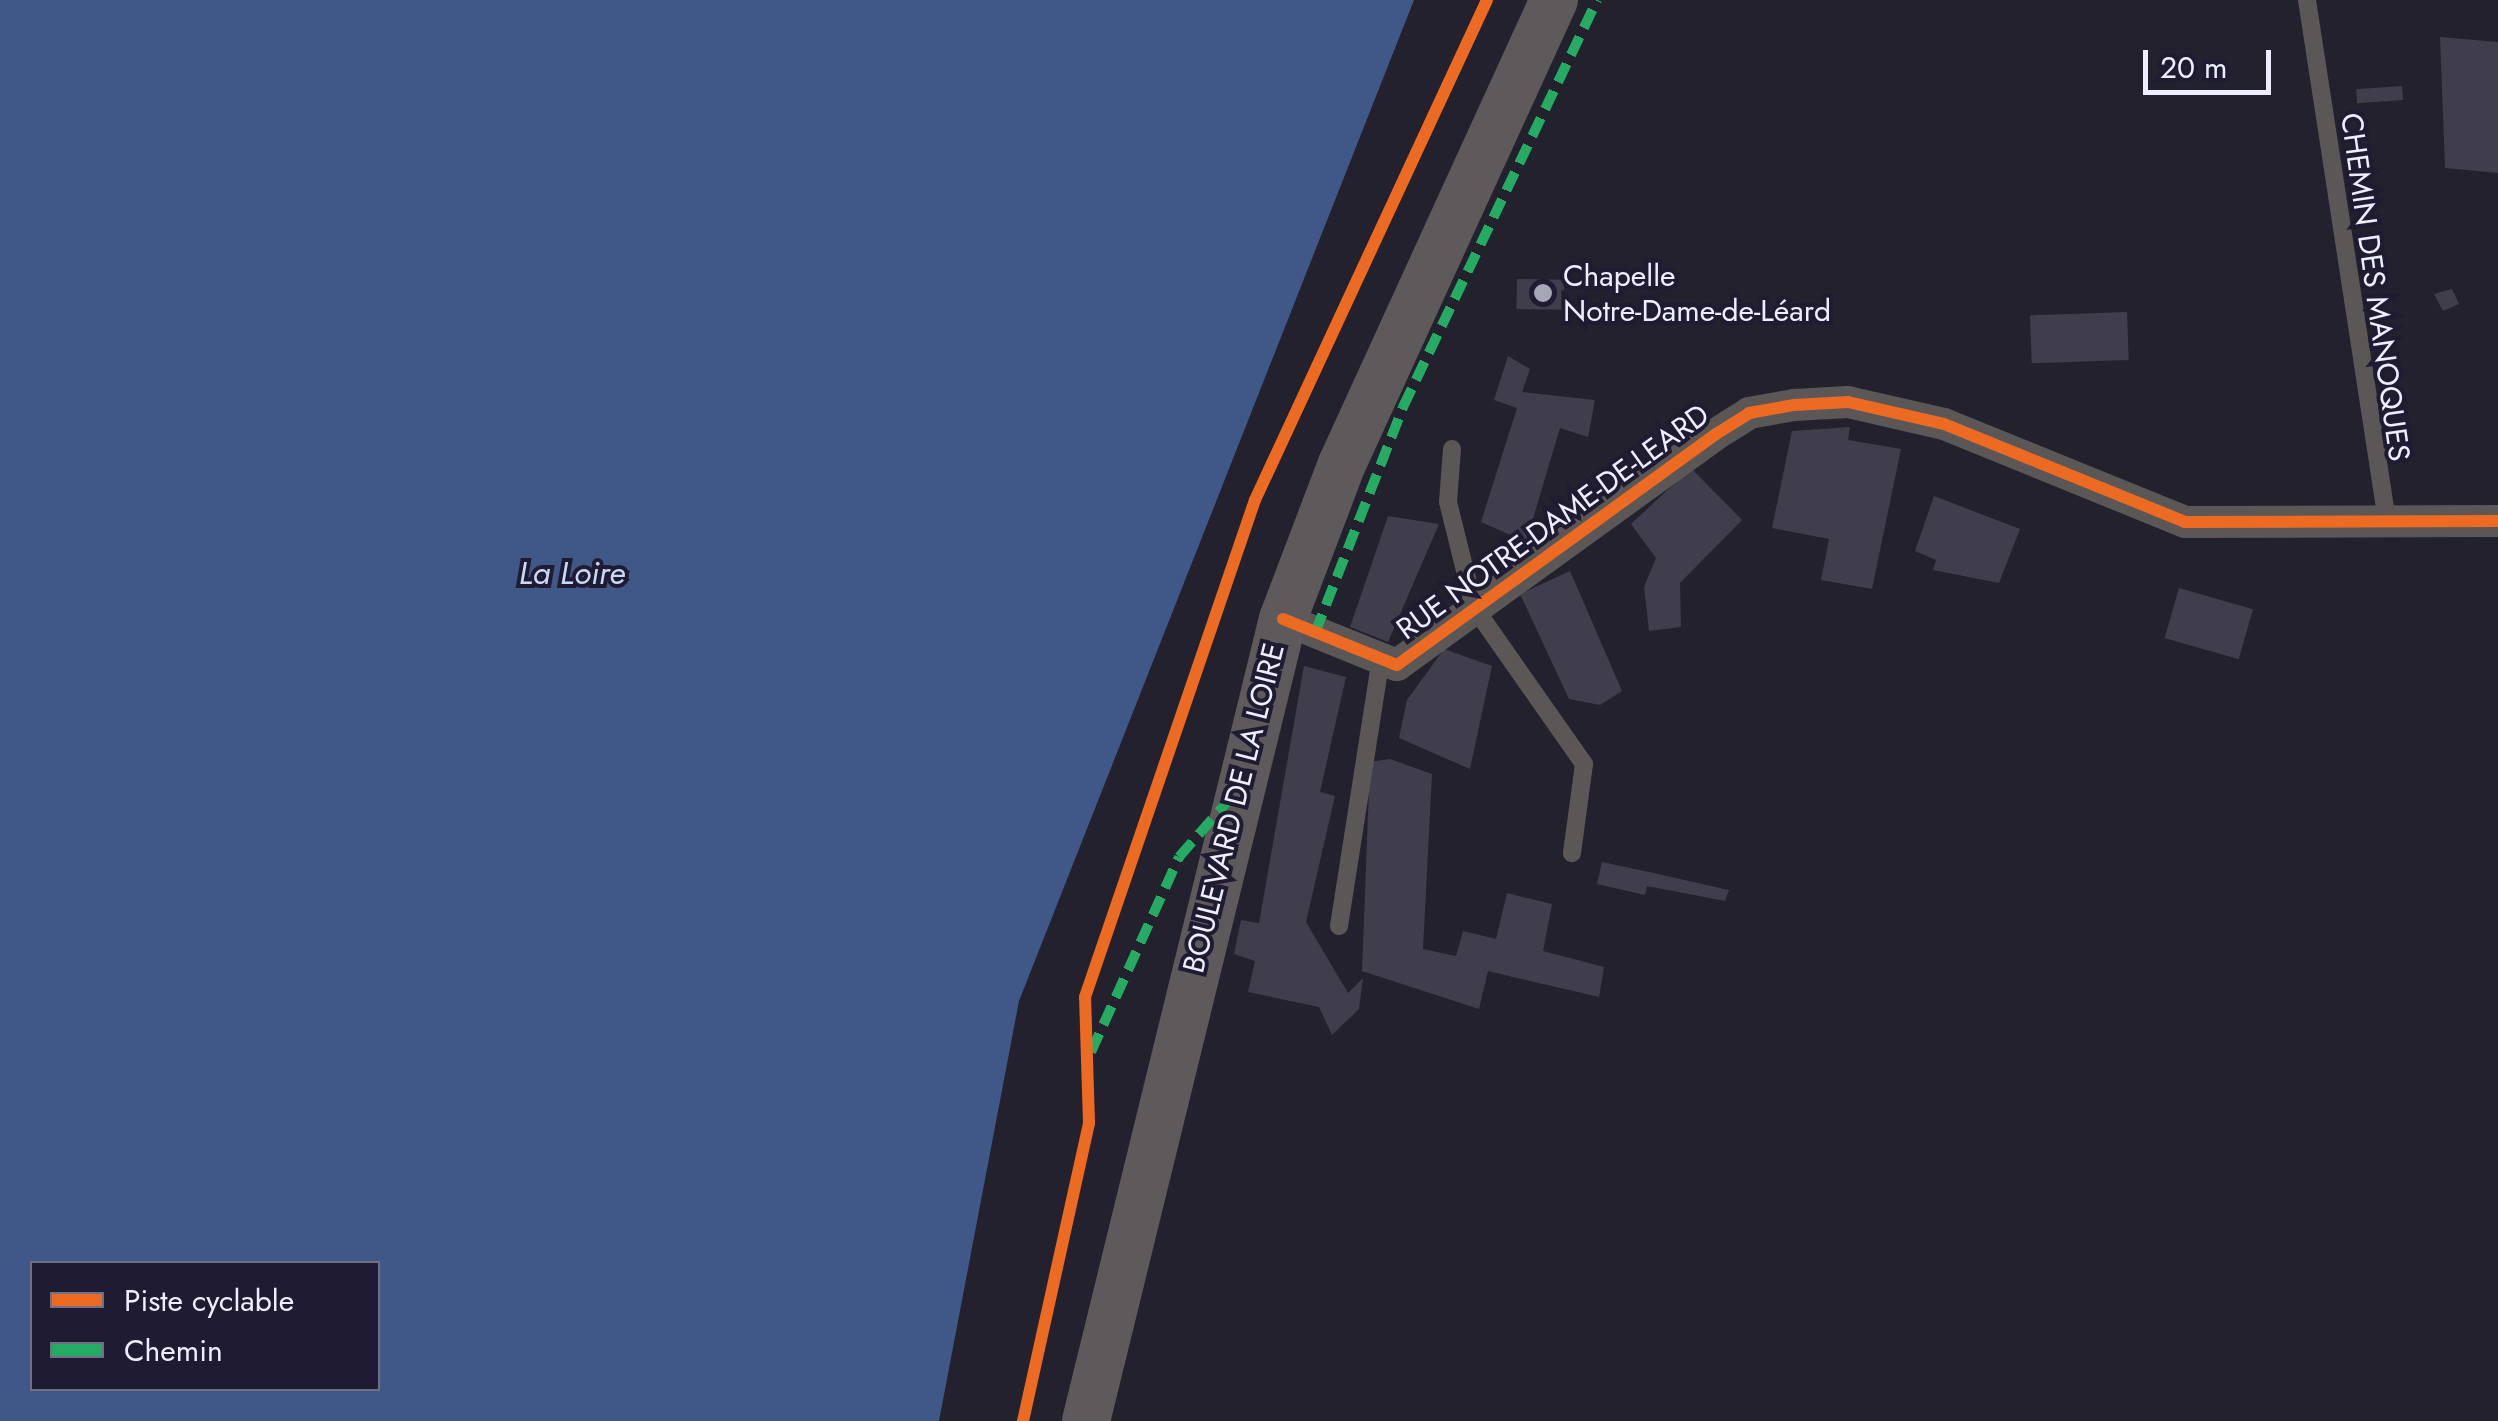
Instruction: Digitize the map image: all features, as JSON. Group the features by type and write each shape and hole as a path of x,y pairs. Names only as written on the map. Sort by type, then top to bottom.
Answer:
{"main road":[{"name":"BOULEVARD DE LA LOIRE","path":"1086,1421 1283,619 1342,464 1554,0"}],"street":[{"name":"RUE NOTRE-DAME-DE-LEARD","path":"1283,619 1380,663 1397,665 1716,434 1749,414 1794,406 1848,402 1944,424 2185,522 2498,520"}],"lane":[{"name":"CHEMIN DES MANOQUES","path":"2308,0 2387,521"},
{"path":"1452,448 1448,502 1474,606 1584,764 1572,853"},
{"path":"1339,926 1380,663"}],"water":[{"name":"La Loire","path":"0,0 1414,0 1019,1001 939,1421 0,1421"}],"building":[{"path":"2440,37 2498,42 2498,173 2445,168"},
{"path":"2402,86 2403,100 2357,103 2356,89"},
{"name":"Chapelle Notre-Dame-de-Léard","path":"1517,279 1564,280 1563,310 1516,309"},
{"path":"2452,289 2459,304 2443,311 2434,294"},
{"path":"2127,312 2129,360 2032,363 2030,315"},
{"path":"1508,356 1530,369 1522,392 1595,400 1588,437 1560,428 1526,542 1481,522 1517,408 1494,400"},
{"path":"1850,427 1848,440 1901,449 1872,589 1821,580 1829,539 1772,528 1792,431"},
{"path":"1691,468 1742,520 1680,583 1681,627 1649,631 1644,587 1656,558 1631,524"},
{"path":"1934,496 2020,529 1999,583 1933,570 1936,560 1915,551"},
{"path":"1388,516 1439,524 1388,642 1350,627"},
{"path":"1570,571 1622,691 1600,705 1569,699 1520,594"},
{"path":"2179,588 2253,609 2239,659 2165,638"},
{"path":"1444,649 1492,666 1470,769 1399,738 1407,700"},
{"path":"1304,666 1346,677 1320,792 1335,796 1306,922 1348,993 1363,978 1359,1009 1332,1035 1319,1007 1248,992 1255,961 1234,954 1241,920 1259,923"},
{"path":"1390,759 1432,774 1423,949 1456,956 1463,931 1496,939 1507,893 1552,904 1543,951 1604,967 1599,997 1488,971 1479,1009 1362,971 1370,762"},
{"path":"1602,862 1729,890 1725,901 1647,886 1645,895 1597,884"}],"marked path":[{"path":"1315,633 1403,407 1597,0"},
{"path":"1091,1052 1179,857 1233,795"}],"cycle path":[{"path":"1023,1421 1089,1123 1085,997 1255,500 1487,0"},
{"path":"1283,619 1397,665 1716,434 1749,413 1794,405 1848,402 1944,424 2185,522 2498,521"}],"place":[{"name":"Chapelle Notre-Dame-de-Léard","path":"1543,293"}]}
